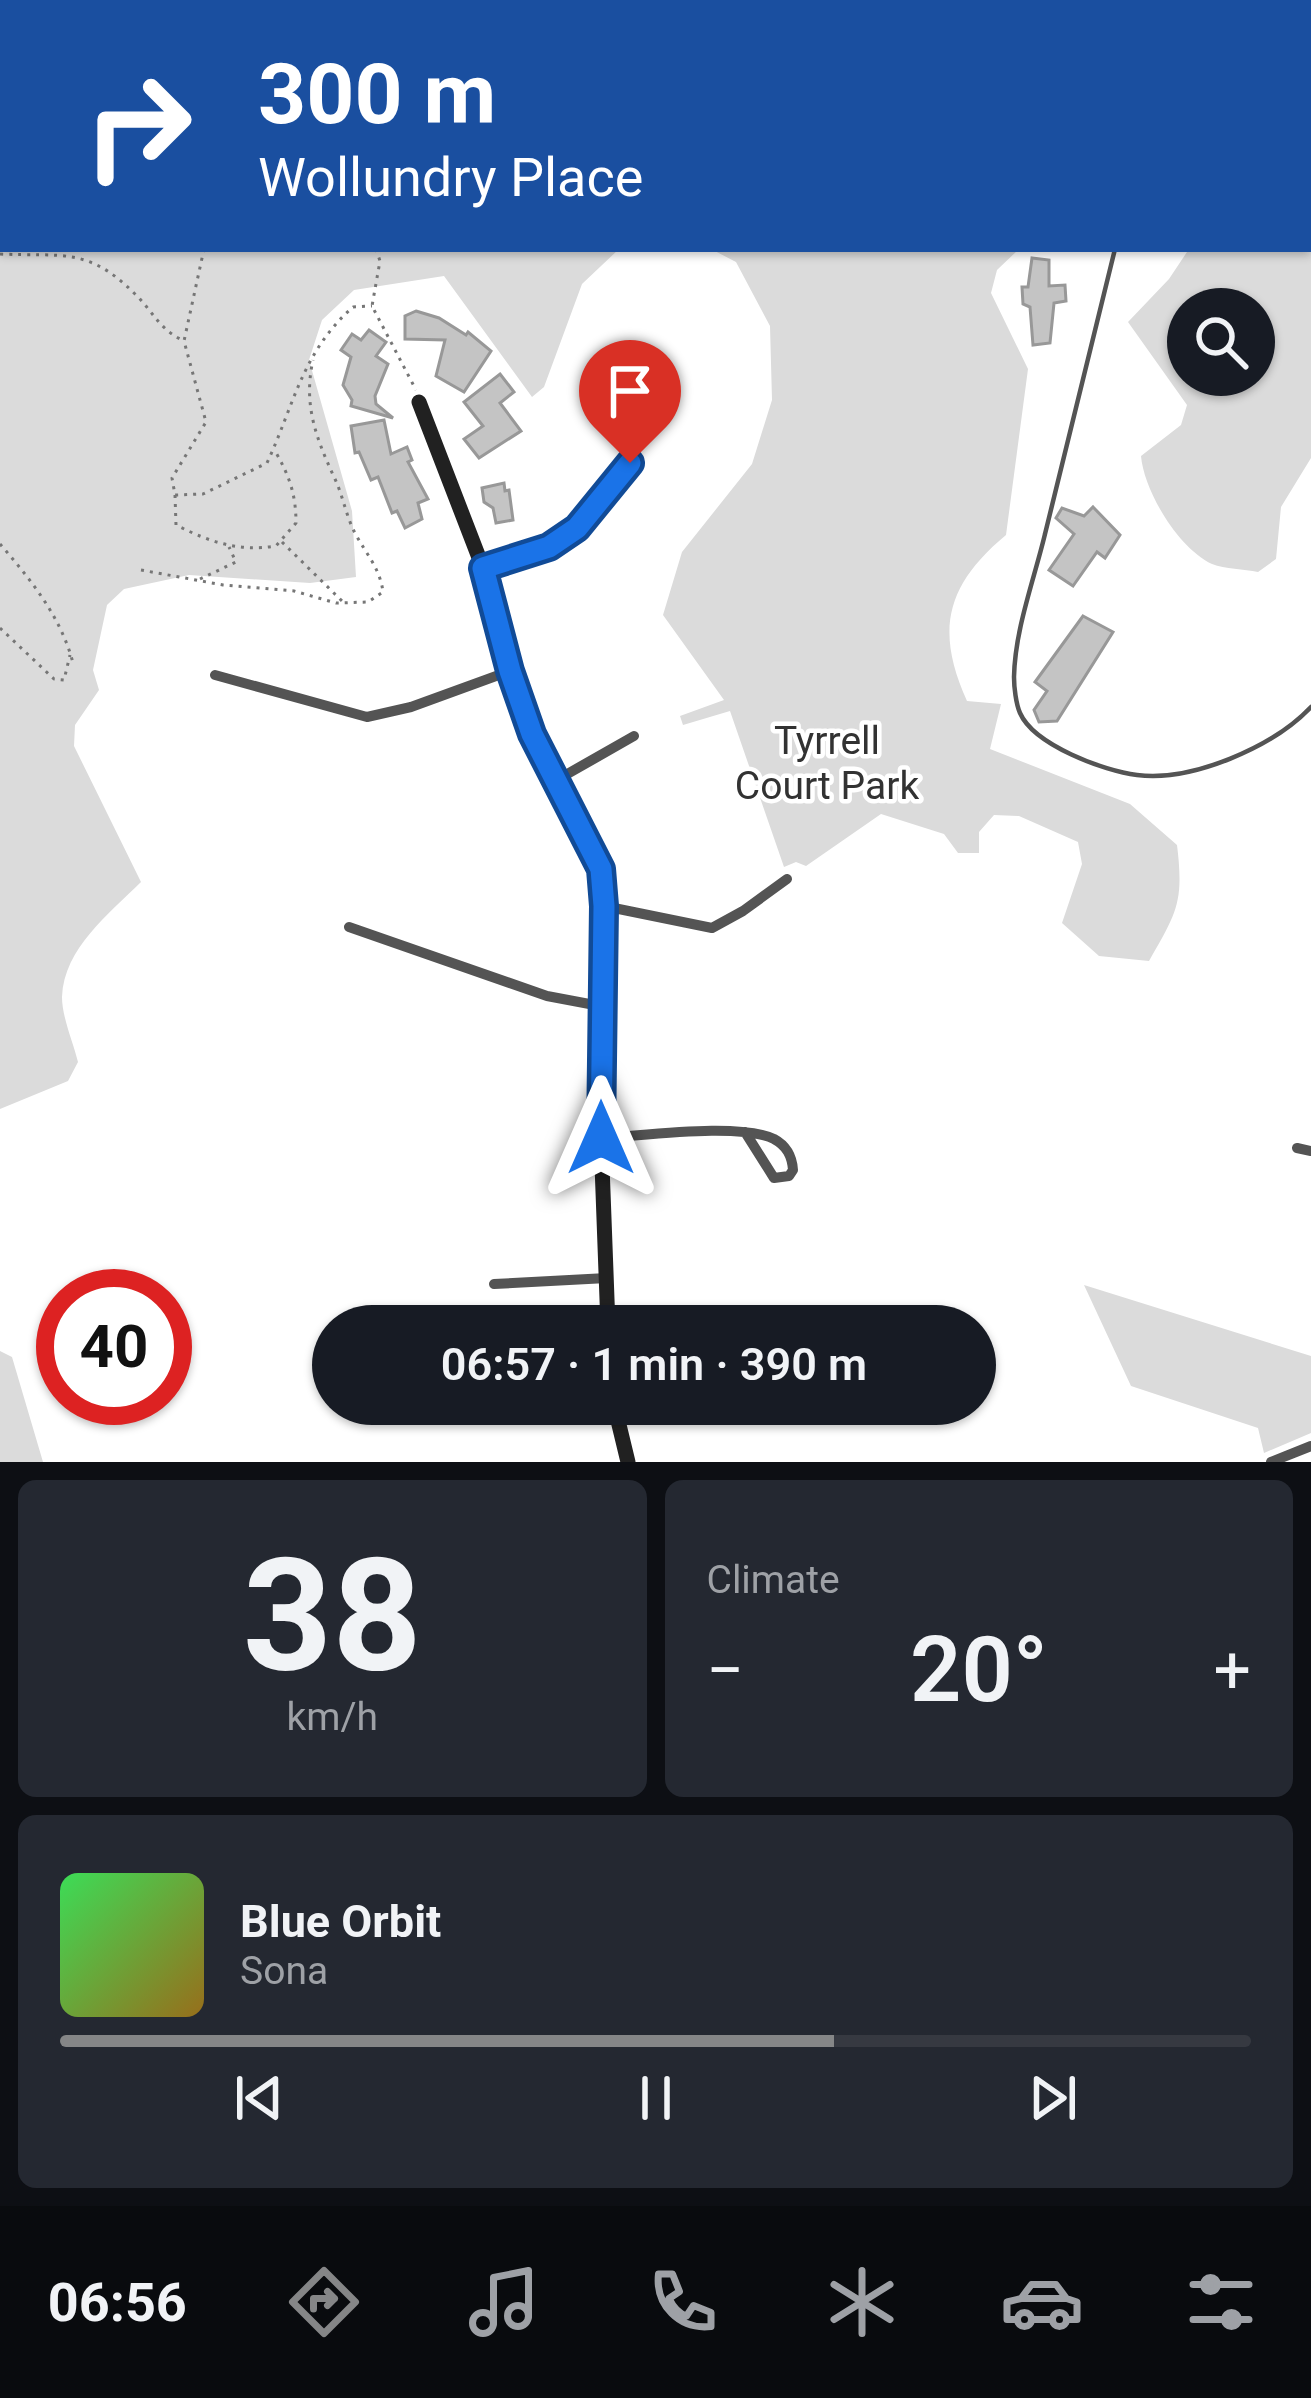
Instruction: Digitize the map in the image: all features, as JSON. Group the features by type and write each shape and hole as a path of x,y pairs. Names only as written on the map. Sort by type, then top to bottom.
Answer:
{"street":[{"path":"483,568 549,547 577,528 630,463 668,372"},
{"path":"418,402 483,568 510,671 555,781 601,869 601,1138 608,1305"},
{"path":"215,675 367,717 411,707 510,671"},
{"path":"555,781 634,736"},
{"path":"604,906 712,928 787,879"},
{"path":"349,927 548,996 600,1006"},
{"path":"601,1138 745,1132 783,1145 793,1162 789,1176 774,1178 745,1132"},
{"path":"1297,1148 1311,1151"},
{"path":"494,1284 607,1278"},
{"path":"619,1425 628,1462"},
{"path":"1271,1462 1311,1446"}],"lane":[{"path":"1114,252 1028,599 1014,677 1018,711 1034,734 1088,760 1125,774 1160,778 1236,757 1279,736 1311,707"}],"path":[{"path":"203,252 184,341 206,422 172,478 176,525 228,546 248,550 276,546 296,523 296,506 292,481 274,449"},
{"path":"377,252 380,260 371,306 415,386 418,402"},
{"path":"0,254 74,254 135,293 161,329 184,341"},
{"path":"175,495 203,494 267,463 294,388 314,352 353,307 371,306"},
{"path":"141,569 343,602 368,602 383,592 381,574 353,531 320,452 308,398 314,352"},
{"path":"280,541 343,602"},
{"path":"0,544 66,636 73,663"},
{"path":"198,580 236,562 228,546"},
{"path":"0,628 53,679 64,680 70,654"}],"green space":[{"path":"0,252 616,252 582,284 544,387 532,397 444,276 354,290 322,320 309,360 352,511 356,577 310,583 189,575 124,589 107,605 93,670 99,690 75,725 74,746 141,882 90,933 65,979 62,1005 78,1062 68,1081 0,1109"},
{"name":"Tyrrell Court Park","path":"717,252 1016,252 997,270 991,293 1028,369 1006,535 970,572 959,591 949,630 951,652 967,701 1001,704 990,749 1130,804 1177,845 1176,906 1149,961 1099,956 1062,923 1082,864 1078,842 1019,816 994,815 979,832 979,853 958,853 944,834 881,814 806,866 796,862 784,867 730,711 683,725 680,716 724,700 663,615 682,552 752,464 772,400 770,326 736,262"},
{"path":"1187,252 1311,252 1311,458 1281,507 1276,559 1258,572 1212,564 1187,545 1165,517 1141,456 1181,425 1187,405 1181,396 1275,396 1275,288 1167,288 1167,377 1128,322 1169,279"},
{"path":"1084,1285 1311,1356 1311,1433 1264,1453 1258,1428 1131,1386"},
{"path":"0,1351 12,1357 43,1462 0,1462"}],"building":[{"path":"1032,258 1049,260 1049,286 1065,285 1066,301 1054,303 1050,343 1033,345 1030,307 1023,304 1022,287 1028,287"},
{"path":"416,311 468,332 491,351 464,392 436,376 445,340 405,339 405,316"},
{"path":"369,330 386,342 376,356 388,364 375,396 376,404 393,418 351,406 343,385 351,357 341,350 352,334 361,340"},
{"path":"500,374 514,392 500,403 521,431 479,458 464,439 483,426 464,402"},
{"path":"384,420 391,454 407,447 412,460 408,462 428,499 418,503 422,519 405,528 397,511 392,513 378,477 371,480 359,452 355,453 351,426"},
{"path":"504,483 513,520 496,523 482,488"},
{"path":"1093,507 1120,535 1105,558 1097,552 1073,586 1049,570 1074,534 1056,518 1062,508 1084,516"},
{"path":"1083,616 1113,632 1057,721 1039,722 1034,710 1047,691 1035,682"}],"route":[{"path":"601,1138 601,869 532,734 483,568 549,547 577,528 630,463"}]}
